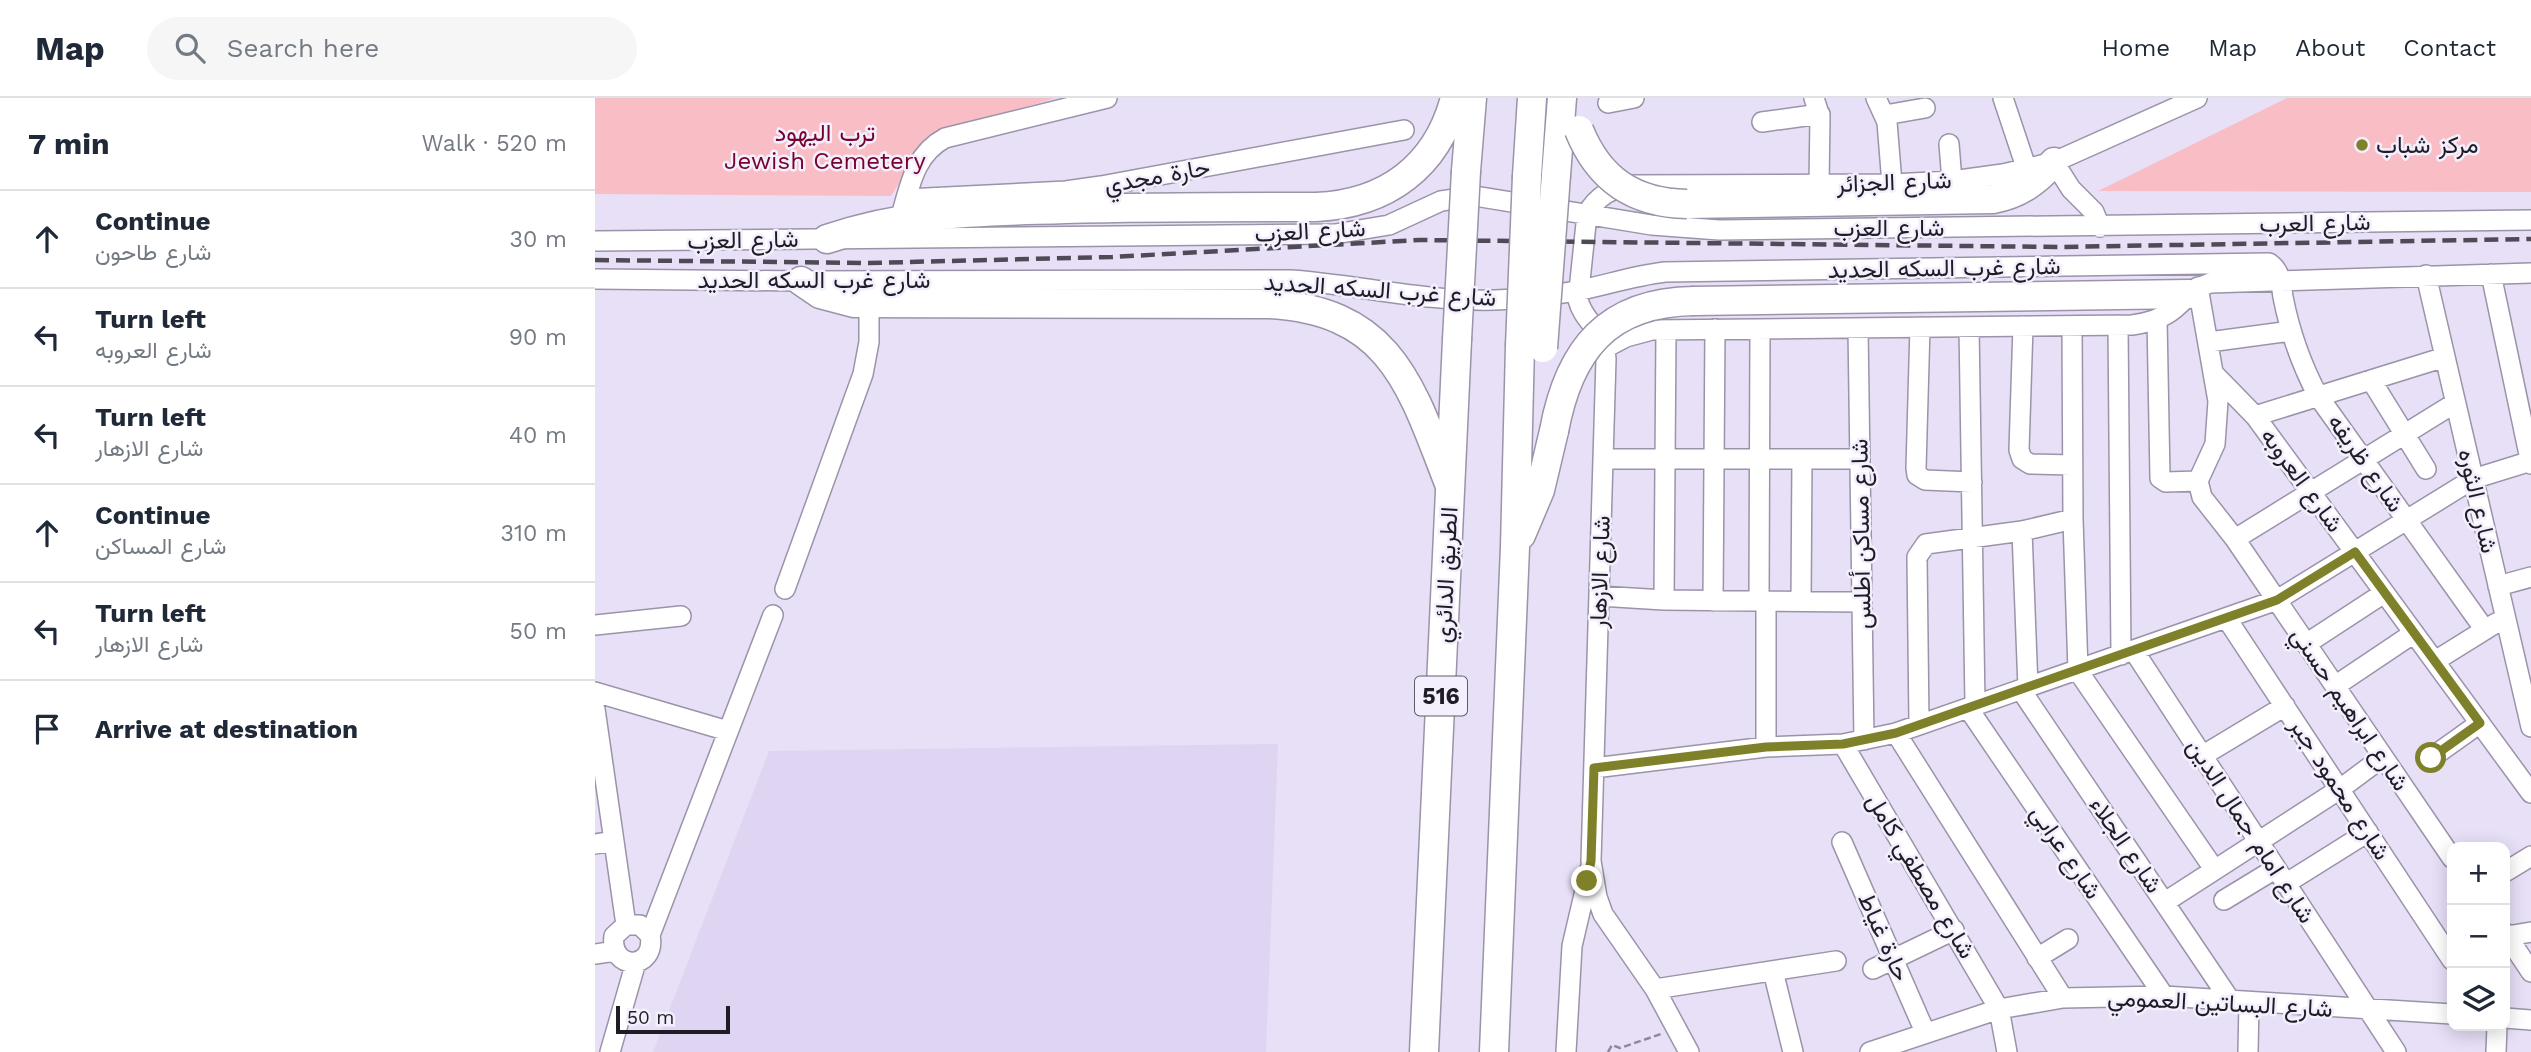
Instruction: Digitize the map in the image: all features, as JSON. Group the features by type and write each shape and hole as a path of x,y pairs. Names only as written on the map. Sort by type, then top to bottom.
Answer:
{"highway":[{"path":"827,239 901,218 942,213 1175,206 1316,207 1360,201 1400,182 1432,151 1443,132 1455,98"},
{"name":"الطريق الدائري","path":"1424,1052 1457,341 1472,98"},
{"path":"1532,98 1527,176 1532,347"},
{"path":"1493,1052 1515,547 1518,399 1532,347 1556,175 1562,98"},
{"path":"1570,98 1579,130 1595,162 1620,186 1635,195 1669,204 1993,198 2013,194 2031,185 2041,166"},
{"path":"801,281 831,299 854,303 1269,304 1296,305 1322,312 1346,322 1369,337 1389,355 1405,377 1417,401 1450,486"},
{"path":"1515,547 1539,490 1569,374 1590,342 1620,318 1656,304 1675,301 2194,291"}],"street":[{"path":"901,218 912,177 922,157 932,145 945,138 1107,98"},
{"path":"2003,98 2041,166 2064,181 2094,212 2100,227"},
{"name":"شارع الجزائر","path":"1587,214 1598,199 1614,188 1623,186 1892,184 1952,181 2041,166 2174,103 2197,98"},
{"path":"1762,122 1817,106 1819,185"},
{"path":"1892,184 1881,106 1924,108"},
{"name":"حارة مجدي","path":"901,218 1101,186 1405,130"},
{"path":"1949,144 1952,181"},
{"name":"شارع العزب","path":"901,218 1335,234 1389,225 1441,201 1464,196 1486,197 1652,225 1719,230 2100,227"},
{"path":"1587,214 1578,291 1583,313 1599,330 1605,348 1637,333 1666,330 2132,325 2157,319 2175,309 2194,291 2217,282 2531,273"},
{"name":"شارع العرب","path":"2100,227 2531,220"},
{"name":"شارع العزب","path":"595,241 827,239"},
{"name":"شارع غرب السكه الحديد","path":"595,279 1291,280 1454,300 1523,298 1578,291 1622,279 1665,272 2262,262 2274,267 2280,279"},
{"path":"1594,768 1766,747 1843,744 1896,733 2277,600 2473,479 2531,462 2524,395 2491,274"},
{"name":"شارع الثوره","path":"2426,275 2531,727"},
{"name":"شارع ظريفه","path":"2280,279 2302,367 2318,396 2485,630"},
{"path":"2157,319 2160,478 2166,482 2197,481 2215,444 2218,401 2209,342 2194,291"},
{"path":"785,589 863,374 869,342 869,303"},
{"path":"2119,325 2128,653"},
{"path":"2023,326 2019,450 2022,459 2030,464 2072,465"},
{"path":"2072,326 2072,465 2078,671 2214,869"},
{"path":"1920,327 1917,475 1925,480 1972,482"},
{"path":"1969,327 1972,707"},
{"name":"شارع مساكن أطلس","path":"1858,328 1864,740"},
{"path":"1713,601 1715,329"},
{"path":"1760,329 1759,460 1766,747"},
{"path":"1664,600 1666,330"},
{"path":"2209,342 2291,331"},
{"name":"شارع الازهار","path":"1566,1052 1572,946 1591,861 1605,348"},
{"path":"2255,416 2445,357"},
{"name":"شارع العروبه","path":"2215,375 2255,416 2531,793"},
{"path":"2371,380 2426,469"},
{"path":"2235,539 2455,404"},
{"path":"1603,459 1665,461 1860,458"},
{"path":"1801,601 1802,459"},
{"name":"شارع ابراهيم حسني","path":"2197,481 2202,497 2235,539 2447,851"},
{"path":"1919,724 1917,557 1926,544 2022,531 2073,519"},
{"path":"2022,531 2024,689"},
{"path":"2498,586 2531,577"},
{"path":"2306,644 2384,593"},
{"path":"1599,596 1664,600 1861,602"},
{"path":"650,935 773,615"},
{"path":"595,625 681,616"},
{"path":"2435,662 2506,617"},
{"name":"شارع محمود جبر","path":"2227,619 2447,952"},
{"path":"2335,686 2414,633"},
{"name":"شارع امام جمال الدين","path":"2128,653 2203,757 2396,1052"},
{"name":"شارع الجلاء","path":"2024,689 2165,902 2239,1001"},
{"path":"595,692 728,731"},
{"path":"2203,757 2285,706"},
{"name":"شارع عرابي","path":"1972,707 2164,996"},
{"path":"595,709 604,842 625,925"},
{"path":"2431,758 2480,723"},
{"path":"1896,733 2063,998"},
{"name":"شارع مصطفي كامل","path":"1843,744 1999,1009 2007,1052"},
{"path":"2165,902 2340,789 2383,757"},
{"path":"2224,900 2281,877 2368,832"},
{"name":"حارة غياط","path":"1842,842 1893,959 1918,1040"},
{"path":"2510,870 2531,856"},
{"name":"شارع الازهار","path":"1591,861 1603,914 1655,989 1689,1052"},
{"path":"625,925 640,925 650,935 652,943 649,952 636,962 620,958 615,951 614,936 625,925"},
{"path":"1873,969 1954,930"},
{"path":"2510,934 2531,932"},
{"path":"2038,958 2068,939"},
{"path":"2510,940 2531,972"},
{"path":"595,954 615,951"},
{"path":"1655,989 1836,961"},
{"path":"610,1052 636,962"},
{"path":"1773,971 1793,1052"},
{"name":"شارع البساتين العمومي","path":"1870,1052 1918,1040 1999,1009 2063,998 2164,996 2447,1014"},
{"path":"2239,1001 2248,1052"},
{"path":"2510,1018 2531,1020"},
{"path":"2496,1052 2497,1031"}],"path":[{"path":"1608,1052 1612,1045 1620,1050 1678,1029"}],"shaded area":[{"path":"1278,744 1266,1052 653,1052 769,751"}],"green space":[{"name":"ترب اليهود Jewish Cemetery","path":"595,98 1055,98 929,136 891,196 595,194"},
{"name":"مركز شباب","path":"2287,98 2531,98 2531,192 2098,191"}],"railway":[{"path":"595,260 868,263 1112,257 1419,240 2058,247 2531,239"}],"place":[{"name":"مركز شباب","path":"2362,145"}],"route":[{"path":"1587,881 1591,861 1594,768 1766,747 1843,744 1896,733 2277,600 2355,552 2480,723 2431,758"}]}
